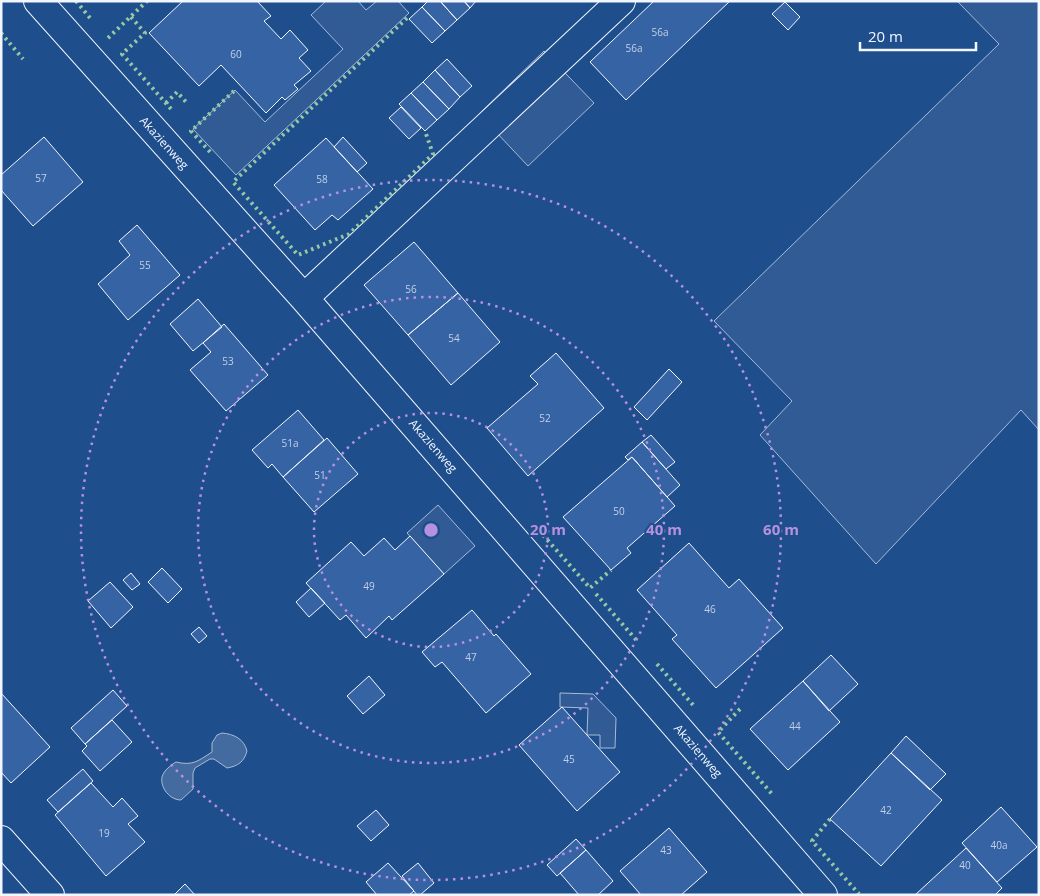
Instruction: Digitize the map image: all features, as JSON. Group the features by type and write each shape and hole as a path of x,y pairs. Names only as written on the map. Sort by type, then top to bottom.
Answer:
{"street":[{"name":"Akazienweg","path":"38,1 304,298 822,895"},
{"path":"304,298 621,1"},
{"path":"1,840 50,895"}],"shaded area":[{"path":"326,1 358,1 366,10 377,1 398,1 409,13 236,175 193,129 235,90 265,122 343,49 311,15"},
{"path":"957,1 1039,1 1039,430 1021,410 876,564 760,435 792,401 714,321 999,44"},
{"path":"544,51 594,103 528,166 479,114"},
{"path":"438,505 475,546 444,574 407,533"},
{"path":"560,693 593,694 616,718 615,748 600,748 600,735 587,735 588,708 560,707"},
{"path":"222,733 234,736 244,743 247,751 242,761 237,765 227,768 214,759 210,759 195,768 193,773 193,789 181,800 170,796 164,789 162,781 166,770 176,762 195,762 203,758 212,752 212,743 217,735"}],"building":[{"path":"183,1 257,1 271,16 264,21 281,39 290,30 308,50 299,58 311,71 294,85 298,89 285,100 282,97 266,113 221,65 199,86 149,33"},
{"path":"428,1 440,1 457,20 445,31 422,7"},
{"path":"440,1 464,1 470,8 457,20"},
{"path":"464,1 476,1 470,8"},
{"path":"654,1 730,1 626,100 590,62"},
{"path":"785,2 800,17 788,30 772,14"},
{"path":"422,7 445,31 432,43 409,19"},
{"path":"447,59 472,86 460,97 435,70"},
{"path":"435,70 460,97 449,109 423,82"},
{"path":"423,82 449,109 437,120 411,93"},
{"path":"411,93 437,120 425,131 399,104"},
{"path":"401,107 421,128 409,139 389,118"},
{"path":"44,137 83,182 33,226 1,190 1,175"},
{"path":"343,137 367,163 357,172 334,147"},
{"path":"326,138 373,189 338,220 332,215 315,230 274,185"},
{"path":"137,225 180,275 128,320 98,284 130,255 119,241"},
{"path":"414,242 458,293 408,335 364,285"},
{"path":"458,293 500,342 451,385 408,335"},
{"path":"198,299 222,327 193,351 170,324"},
{"path":"224,324 268,375 226,411 190,370 211,352 203,343"},
{"path":"556,353 604,408 528,476 487,428 538,384 530,376"},
{"path":"669,369 682,382 647,420 634,407"},
{"path":"298,410 324,440 283,477 272,464 268,468 252,450"},
{"path":"651,435 675,462 666,469 642,442"},
{"path":"327,438 358,474 314,512 283,477"},
{"path":"642,442 680,485 667,497 632,457 628,460 625,457"},
{"path":"632,457 675,506 627,548 631,553 611,570 563,517"},
{"path":"410,536 444,574 392,620 389,616 366,638 346,615 340,620 306,583 351,542 364,556 384,538 395,550"},
{"path":"689,543 729,588 739,579 783,628 716,688 672,639 677,635 637,590"},
{"path":"162,568 182,589 168,603 148,582"},
{"path":"131,573 140,584 132,590 123,580"},
{"path":"110,582 133,607 111,628 88,601"},
{"path":"311,588 325,603 309,617 296,602"},
{"path":"472,610 531,674 486,713 442,662 435,667 422,652"},
{"path":"199,627 207,636 199,643 191,634"},
{"path":"831,655 858,684 829,711 803,681"},
{"path":"369,676 385,695 363,714 347,696"},
{"path":"803,681 840,722 788,770 750,729"},
{"path":"113,690 127,706 85,744 71,728"},
{"path":"1,693 50,747 11,783 1,772"},
{"path":"562,707 620,772 577,811 519,745"},
{"path":"112,720 132,742 100,771 82,751 87,746 85,744"},
{"path":"906,736 946,774 930,790 891,753"},
{"path":"891,753 942,800 881,866 830,819"},
{"path":"83,769 93,781 58,812 47,800"},
{"path":"91,783 113,807 122,798 138,816 128,824 145,842 106,876 55,815"},
{"path":"1001,807 1037,847 997,882 962,843"},
{"path":"376,810 389,825 371,841 357,826"},
{"path":"669,828 707,872 681,895 641,895 620,871"},
{"path":"576,839 586,850 557,876 547,865"},
{"path":"966,848 1002,888 995,895 915,895"},
{"path":"586,850 613,881 598,895 579,895 560,873"},
{"path":"388,863 414,891 409,895 377,895 366,882"},
{"path":"418,863 434,883 420,895 417,895 402,876"},
{"path":"185,884 195,895 174,895"}],"hedge":[{"path":"76,1 90,18"},
{"path":"108,38 147,1"},
{"path":"131,17 145,33 122,54 172,110"},
{"path":"407,18 233,182 298,255 349,234 433,154 425,131"},
{"path":"1,33 23,59"},
{"path":"210,152 191,131 235,90"},
{"path":"166,103 177,92 186,102"},
{"path":"543,535 590,588 611,570"},
{"path":"596,594 638,642"},
{"path":"657,664 694,706"},
{"path":"740,709 718,732 772,794"},
{"path":"830,819 812,841 859,894"}]}
